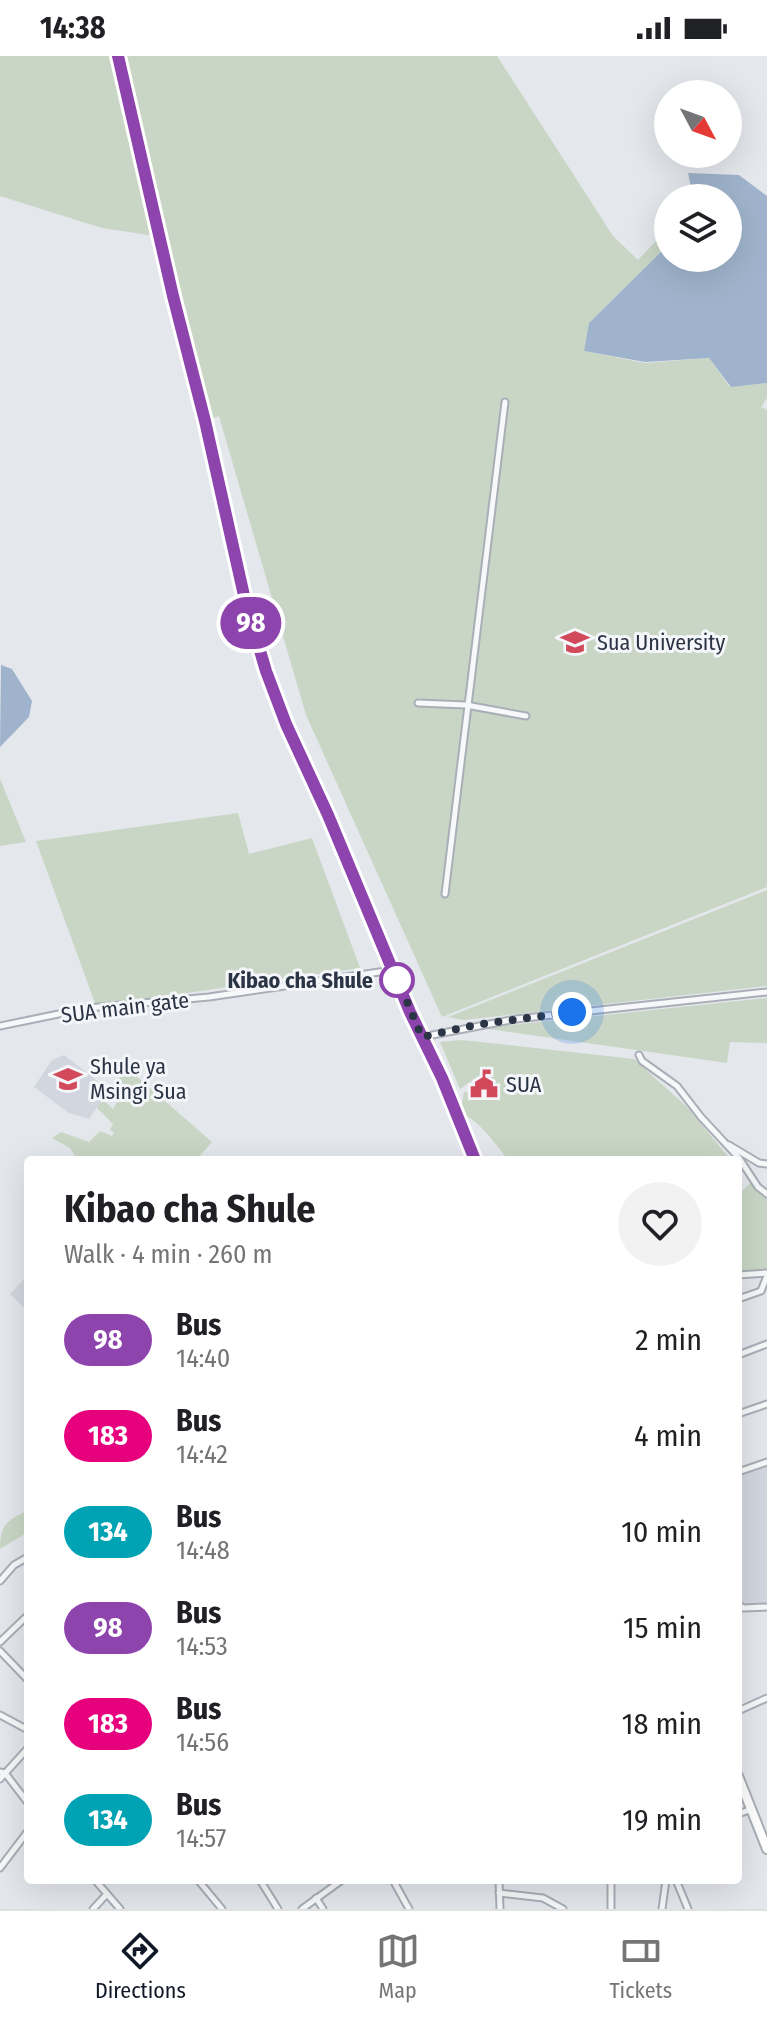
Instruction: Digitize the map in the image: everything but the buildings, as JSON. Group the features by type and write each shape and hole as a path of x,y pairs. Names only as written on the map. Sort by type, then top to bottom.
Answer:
{"main road":[{"path":"118,56 256,639 286,724 473,1156"},
{"path":"742,1785 766,1844"}],"street":[{"path":"445,894 505,402"},
{"path":"418,703 466,705 526,716"},
{"name":"SUA main gate","path":"0,1026 88,1008 209,997 393,970"},
{"path":"422,1037 516,1019 767,992"},
{"path":"639,1055 642,1061 677,1086 737,1156"},
{"path":"727,1145 759,1163 767,1164"},
{"path":"742,1163 758,1187 767,1194"},
{"path":"742,1275 767,1274 761,1291 742,1298"},
{"path":"742,1353 767,1344"},
{"path":"742,1413 767,1404"},
{"path":"742,1471 767,1462"},
{"path":"0,1581 14,1565 24,1559"},
{"path":"742,1607 767,1607"},
{"path":"0,1642 24,1619"},
{"path":"0,1651 24,1675"},
{"path":"742,1709 767,1698"},
{"path":"0,1715 24,1728"},
{"path":"0,1779 24,1752"},
{"path":"3,1773 24,1798"},
{"path":"742,1813 752,1809"},
{"path":"0,1868 24,1836"},
{"path":"99,1884 120,1909"},
{"path":"201,1884 222,1909"},
{"path":"262,1884 278,1909"},
{"path":"302,1909 336,1884"},
{"path":"395,1884 409,1909"},
{"path":"499,1884 500,1909"},
{"path":"611,1884 611,1909"},
{"path":"662,1909 665,1884"},
{"path":"678,1884 688,1909"},
{"path":"499,1893 543,1898 563,1909"},
{"path":"93,1909 107,1894"},
{"path":"316,1898 323,1909"}],"shaded area":[{"name":"Shule ya Msingi Sua","path":"64,1055 109,1090 89,1119 69,1113 34,1087 52,1060"},
{"path":"24,1279 24,1307 10,1294"},
{"path":"767,1465 767,1603 743,1606 742,1604 742,1475"}],"green space":[{"path":"0,56 497,56 613,236 638,260 654,243 654,259 589,323 584,351 645,363 709,358 730,387 767,383 767,398 761,407 767,410 767,887 442,1017 306,715 219,416 205,421 146,193 155,236 102,228 0,196"},
{"path":"0,779 26,842 0,846"},
{"path":"238,813 249,854 312,838 360,968 96,1006 36,841"},
{"path":"767,890 767,986 463,1020 448,1017"},
{"path":"767,998 767,1043 730,1042 727,1063 482,1028"},
{"path":"462,1040 634,1059 687,1107 728,1156 505,1156 480,1126 460,1114 464,1092 494,1093 484,1072 460,1089 440,1042"},
{"path":"134,1074 212,1142 200,1156 75,1156 70,1148 52,1138 61,1132 89,1142 100,1131 112,1136 114,1132 110,1130 113,1124 97,1108 102,1099 113,1109 117,1102 112,1090 121,1076"},
{"path":"751,1182 767,1196 767,1269 742,1272 742,1191"},
{"path":"24,1512 24,1534 0,1549 3,1529"}],"water":[{"path":"688,173 739,175 767,196 767,383 731,387 709,358 645,362 584,351 589,323 654,259 654,272 742,272 742,184 690,184"},
{"path":"1,665 12,669 32,701 29,717 0,747"}],"bus line":[{"name":"98","path":"118,56 245,600 266,671 286,724 473,1156"}],"place":[{"name":"Sua University","path":"575,642"},
{"name":"Kibao cha Shule","path":"397,980"},
{"name":"Shule ya Msingi Sua","path":"68,1079"},
{"name":"SUA","path":"484,1084"}],"route":[{"path":"397,980 422,1037 475,1025 572,1012"}]}
